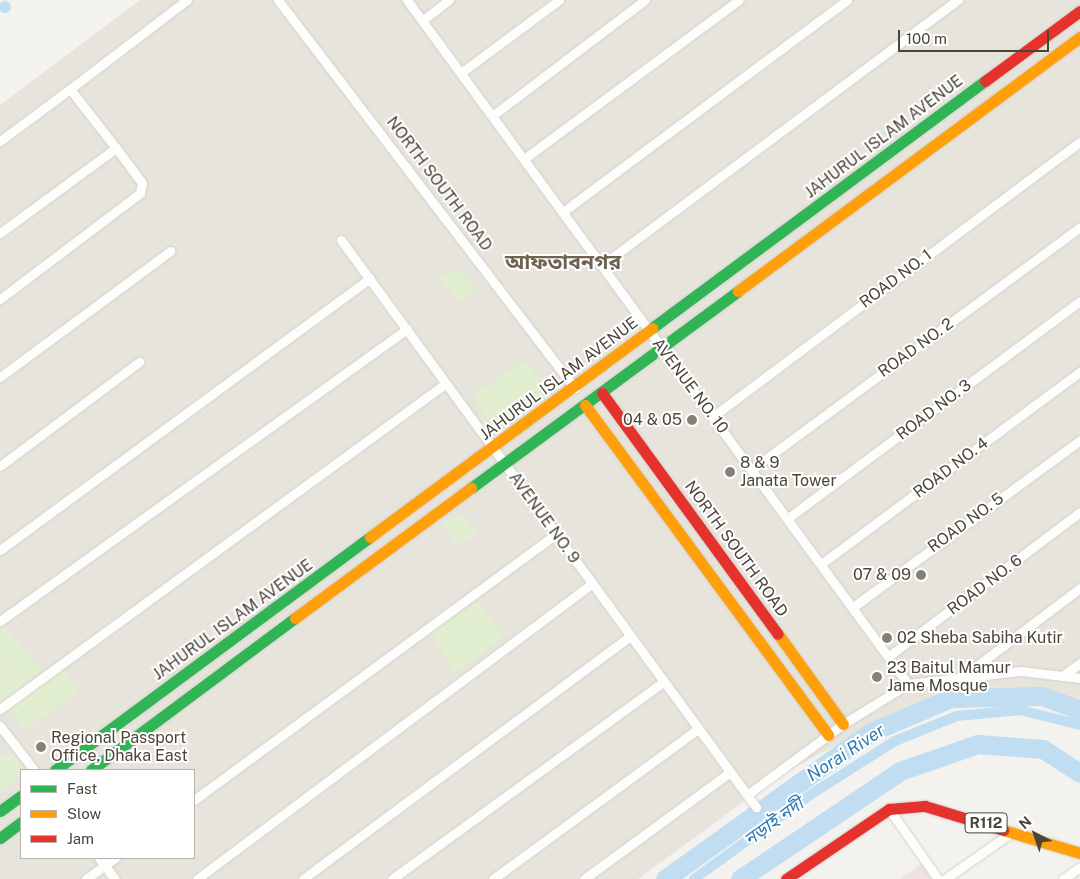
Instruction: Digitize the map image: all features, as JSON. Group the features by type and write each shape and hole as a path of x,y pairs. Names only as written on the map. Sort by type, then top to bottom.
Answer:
{"street":[{"path":"0,141 187,0"},
{"name":"NORTH SOUTH ROAD","path":"278,0 575,389"},
{"name":"AVENUE NO. 10","path":"408,0 908,684"},
{"path":"423,20 449,0"},
{"path":"462,72 559,0"},
{"path":"492,116 645,0"},
{"path":"524,159 739,0"},
{"path":"564,211 847,0"},
{"path":"602,265 958,0"},
{"name":"JAHURUL ISLAM AVENUE","path":"56,769 575,389 1080,11"},
{"path":"92,769 663,349 1080,37"},
{"path":"0,299 140,193 142,183 70,89"},
{"name":"ROAD NO. 1","path":"712,417 1080,142"},
{"path":"0,232 116,148"},
{"name":"ROAD NO. 2","path":"752,469 1080,227"},
{"name":"AVENUE NO. 9","path":"341,240 756,807"},
{"path":"0,377 170,251"},
{"path":"0,550 370,278"},
{"name":"ROAD NO. 3","path":"788,518 1080,302"},
{"path":"0,621 406,329"},
{"path":"0,466 139,362"},
{"name":"ROAD NO. 4","path":"821,564 1080,372"},
{"path":"0,709 446,384"},
{"name":"NORTH SOUTH ROAD","path":"602,393 843,724"},
{"path":"585,405 828,735"},
{"name":"ROAD NO. 5","path":"853,607 1080,440"},
{"name":"ROAD NO. 6","path":"886,654 1080,512"},
{"path":"195,799 556,534"},
{"path":"197,879 592,584"},
{"path":"966,674 1080,588"},
{"path":"303,879 630,636"},
{"path":"1065,674 1080,663"},
{"path":"747,795 843,724 908,684 966,674 1065,674 1080,678"},
{"path":"392,879 663,682"},
{"path":"0,726 33,769"},
{"path":"493,879 698,729"},
{"path":"584,879 729,772"},
{"path":"0,811 20,797"},
{"name":"R112","path":"786,879 889,809 925,806 1080,853"},
{"path":"889,809 938,879"},
{"path":"0,838 20,823"},
{"path":"945,879 1012,832"},
{"path":"86,879 102,862 115,879"},
{"path":"1063,879 1080,867"}],"shaded area":[{"path":"140,0 1080,0 1080,708 1042,696 1033,688 938,693 781,774 638,879 0,879 0,105"},
{"path":"925,861 938,879 900,879"}],"green space":[{"path":"457,267 476,290 458,301 441,278"},
{"path":"526,360 550,395 493,431 473,395"},
{"path":"459,513 477,533 457,545 443,524"},
{"path":"479,602 503,638 454,673 430,631"},
{"path":"4,627 42,670 1,702 0,630"},
{"path":"62,669 79,690 26,730 9,708"},
{"path":"10,751 24,769 20,769 20,775 0,794 0,759"}],"water":[{"path":"7,1 10,2 10,12 3,13 0,12 -1,5 0,2"}],"waterway":[{"name":"Norai River","path":"665,879 869,733 951,698 1042,696 1080,710"},
{"name":"নড়াই নদী","path":"694,879 813,793 895,741 957,716 1020,710 1080,725"},
{"name":"Norai River","path":"740,879 900,771 978,744 1043,749 1080,773"}],"traffic: fast":[{"path":"652,328 985,81"},
{"path":"471,488 738,291"},
{"path":"56,769 370,537"},
{"path":"92,769 295,618"},
{"path":"0,811 20,797"},
{"path":"0,838 20,823"}],"traffic: slow":[{"path":"738,291 1080,37"},
{"path":"370,537 652,328"},
{"path":"585,405 828,735"},
{"path":"295,618 471,488"},
{"path":"778,634 843,724"},
{"path":"1003,830 1080,853"}],"traffic: jam":[{"path":"985,81 1080,11"},
{"path":"602,393 778,634"},
{"path":"786,879 889,809 925,806 1003,830"}],"place":[{"name":"04 & 05","path":"692,420"},
{"name":"8 & 9 Janata Tower","path":"730,472"},
{"name":"07 & 09","path":"921,575"},
{"name":"02 Sheba Sabiha Kutir","path":"887,638"},
{"name":"23 Baitul Mamur Jame Mosque","path":"877,677"},
{"name":"Regional Passport Office, Dhaka East","path":"41,747"}],"district":[{"name":"আফতাবনগর","path":"563,262"}]}
